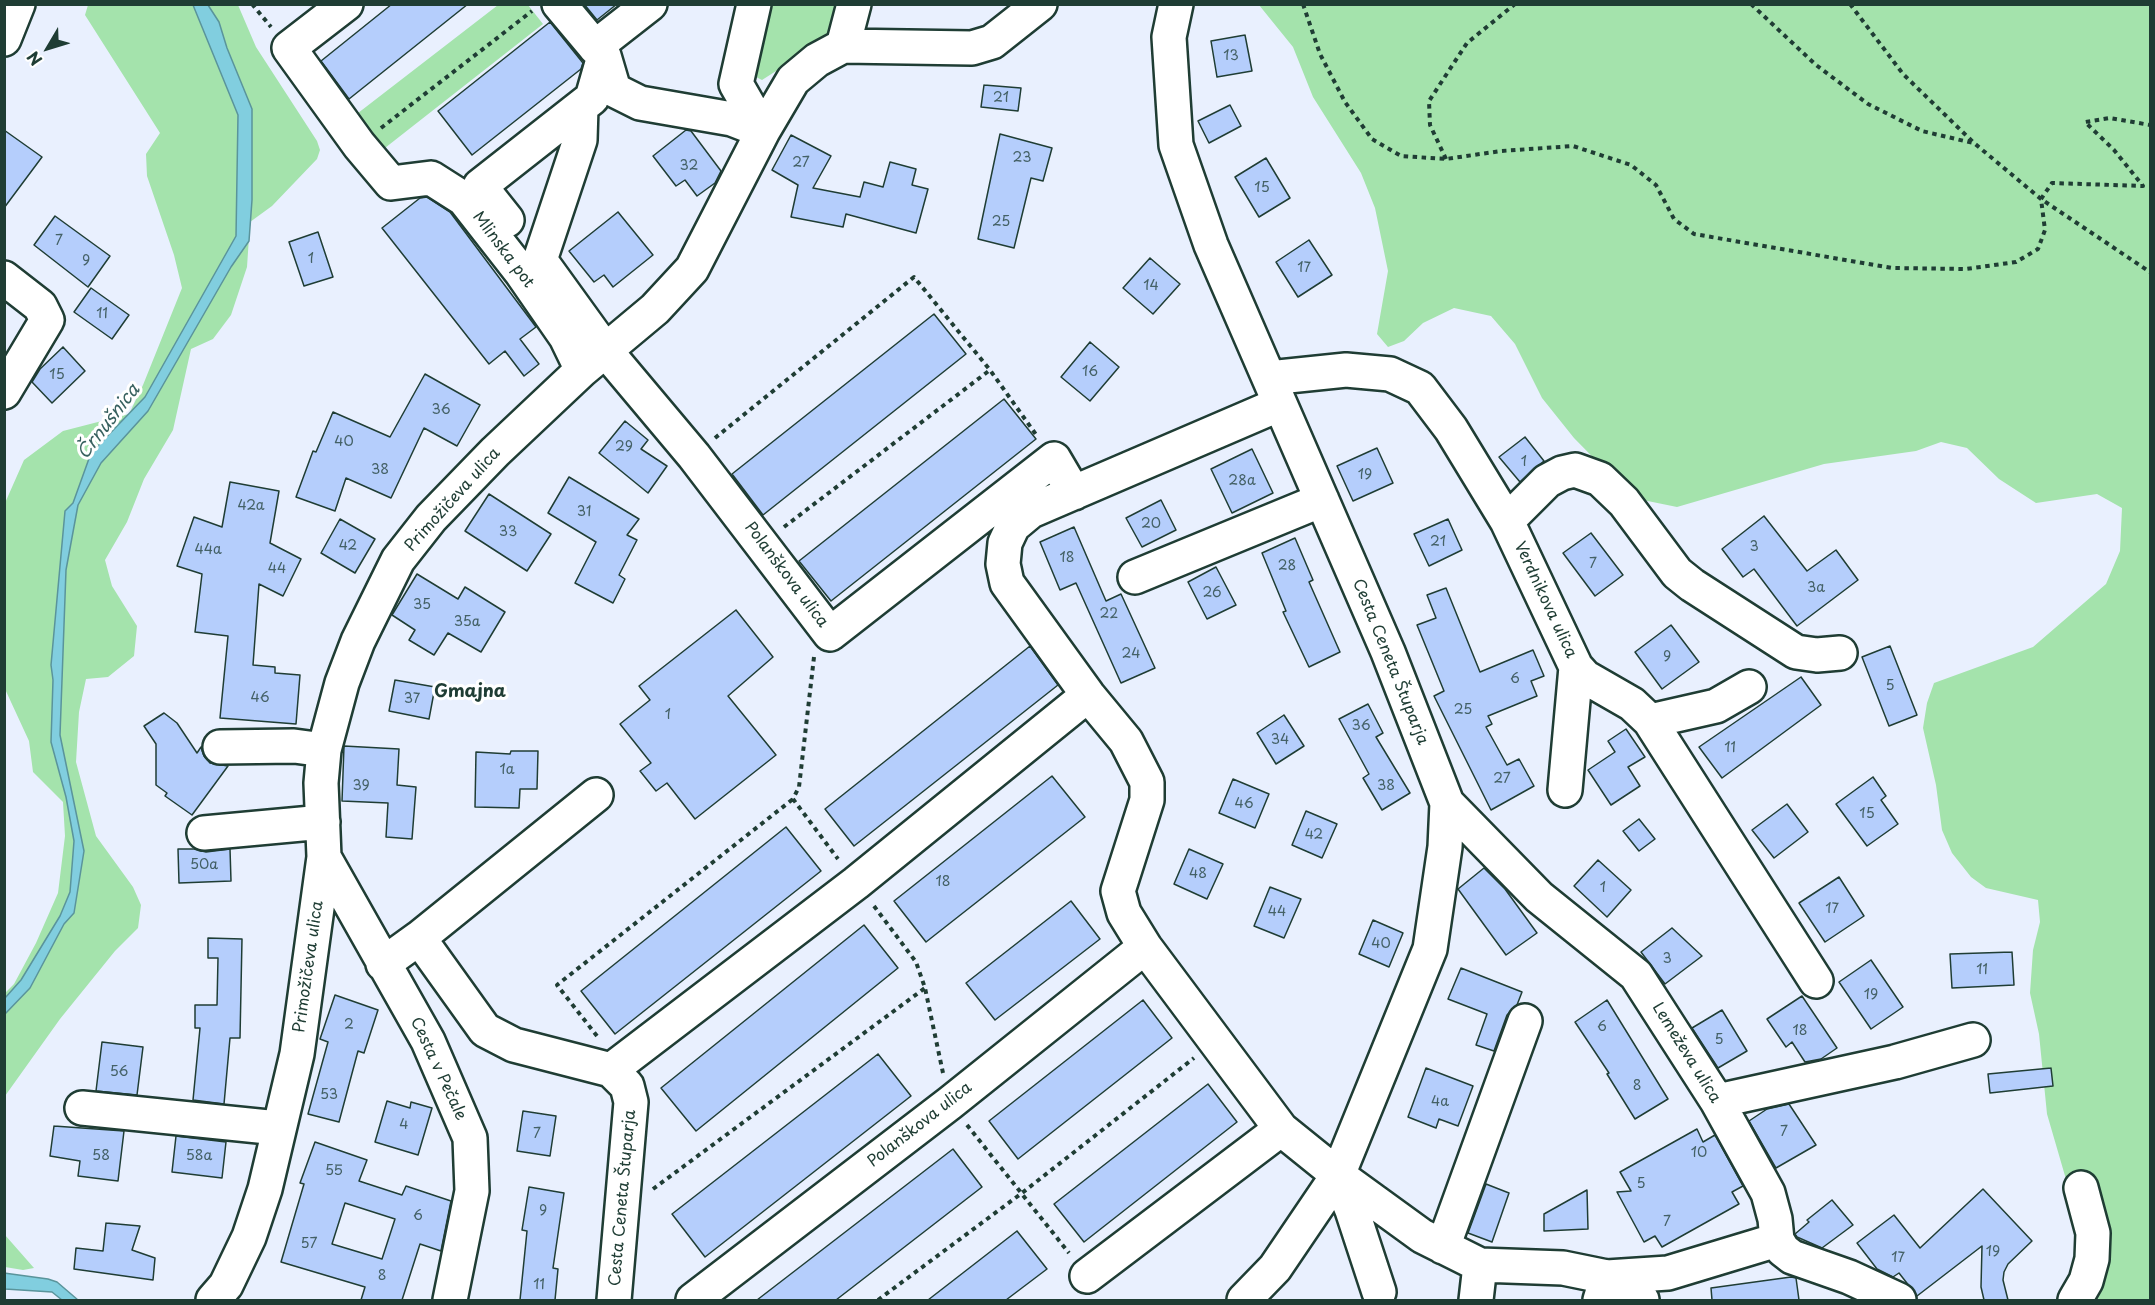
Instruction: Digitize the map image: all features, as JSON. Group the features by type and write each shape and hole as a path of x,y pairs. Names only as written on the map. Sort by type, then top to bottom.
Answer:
{"street":[{"path":"4,39 18,4"},
{"path":"346,4 289,48 359,145"},
{"path":"594,360 540,260 472,193 592,98 600,51 650,4"},
{"path":"754,4 736,84 763,132"},
{"path":"843,46 854,4"},
{"name":"Primožičeva ulica","path":"222,1295 249,1237 265,1189 297,1054 324,857 321,783 324,750 342,684 358,641 398,560 431,518 495,452 594,360 655,309 692,269 763,132 793,80 816,60 843,46 972,48 992,42 1040,4"},
{"name":"Cesta Ceneta Štuparja","path":"1176,4 1169,37 1176,145 1210,245 1388,652 1447,804 1445,847 1430,949 1338,1174 1275,1268 1244,1300"},
{"path":"555,7 600,51 614,90 640,103 732,119 763,132"},
{"path":"540,260 580,140 581,107"},
{"name":"Mlinska pot","path":"359,145 391,183 430,178 472,193 521,272 566,337 594,360"},
{"path":"4,278 40,306 47,320 4,392"},
{"name":"Polanškova ulica","path":"594,360 694,456 830,634 1054,459"},
{"name":"Verdnikova ulica","path":"1274,391 1346,370 1390,374 1420,388 1451,429 1507,520 1576,667 1605,690 1632,704 1650,721 1816,981"},
{"path":"1274,391 1074,493 1031,511 1013,526 1005,543 1003,564 1008,583 1088,695 1126,741 1139,762 1147,782 1147,800 1118,891 1124,913 1144,947 1281,1129 1338,1174 1422,1236 1480,1265 1563,1268 1604,1289 1642,1300"},
{"path":"1054,459 1074,493"},
{"path":"1507,520 1547,481 1562,473 1575,470 1600,479 1624,502 1677,573 1692,585 1796,652 1817,655 1840,653"},
{"path":"1135,577 1322,500"},
{"path":"1565,790 1576,667"},
{"path":"1650,721 1716,706 1749,687"},
{"path":"418,938 485,1030 514,1045 614,1067 856,883 1088,695"},
{"path":"220,747 294,746 324,750"},
{"path":"383,964 596,795"},
{"name":"Lemeževa ulica","path":"1447,804 1539,897 1636,975 1717,1101 1749,1164 1768,1192 1775,1219 1777,1240"},
{"path":"204,833 323,822"},
{"name":"Cesta v Pečale","path":"324,857 428,1041 470,1138 472,1191 450,1300"},
{"name":"Polanškova ulica","path":"693,1300 950,1103 1144,947"},
{"path":"1443,1247 1526,1022"},
{"path":"1717,1101 1895,1062 1973,1040"},
{"name":"Cesta Ceneta Štuparja","path":"614,1067 627,1086 631,1102 614,1300"},
{"path":"82,1108 279,1128"},
{"path":"1087,1276 1281,1129"},
{"path":"1338,1174 1356,1220 1378,1292"},
{"path":"2075,1300 2086,1281 2092,1259 2093,1233 2080,1188"},
{"path":"1604,1289 1668,1273 1777,1240 1783,1250 1792,1257 1849,1277 1899,1300"},
{"path":"1476,1300 1480,1265"}],"path":[{"path":"1304,4 1320,54 1345,102 1372,139 1401,156 1446,159 1501,151 1573,146 1631,165 1656,185 1674,219 1694,234 1892,268 1966,269 2016,262 2038,249 2045,230 2041,200 2052,183 2143,186 2114,150 2085,122 2110,118 2151,125"},
{"path":"1446,159 1430,125 1429,101 1467,43 1515,4"},
{"path":"1751,4 1816,65 1868,104 1922,131 1974,143"},
{"path":"1850,4 1903,74 1974,143 2041,200 2151,272"},
{"path":"359,145 555,7"},
{"path":"694,456 914,277 990,370 1054,459"},
{"path":"761,544 990,370"},
{"path":"614,1067 557,985 793,799 799,787 814,655 830,634"},
{"path":"793,799 916,962 925,988 950,1103 1087,1276"},
{"path":"623,1211 925,988"},
{"path":"878,1300 1022,1193 1215,1042"}],"green space":[{"path":"88,5 238,5 256,47 317,141 320,150 317,159 272,206 250,222 247,267 231,315 213,339 191,349 173,430 144,479 127,522 105,560 112,586 137,626 134,656 108,677 86,679 79,712 76,762 96,836 133,887 141,905 138,928 115,951 60,1019 5,1096 5,993 14,984 36,943 58,893 65,836 63,802 33,772 29,741 5,689 5,503 24,460 63,431 129,414 182,288 174,255 147,176 146,154 160,133 85,15"},
{"path":"498,5 528,5 543,24 376,155 349,120"},
{"path":"767,5 839,5 833,28 823,41 762,80 750,74"},
{"path":"1259,5 2150,5 2150,1300 2079,1300 2080,1254 2070,1193 2047,1114 2039,1034 2030,993 2033,950 2040,922 2038,900 1986,888 1971,877 1952,853 1942,830 1936,785 1923,728 1927,703 1934,683 2033,647 2106,584 2120,551 2122,508 2097,494 2036,503 1999,479 1967,448 1941,442 1916,451 1824,464 1677,507 1633,498 1574,438 1542,398 1515,344 1491,316 1454,308 1423,323 1404,341 1388,347 1377,334 1388,271 1375,208 1361,173 1313,97 1293,47"},
{"path":"5,1235 34,1268 23,1270 5,1267"}],"water":[{"name":"Črnušnica","path":"193,5 208,5 219,22 252,109 252,200 249,241 231,267 148,411 101,463 78,505 66,570 60,735 84,851 74,913 64,924 30,988 5,1014 5,998 21,980 60,916 70,892 74,841 66,797 51,742 53,680 51,665 65,511 73,503 91,453 145,397 236,236 238,115"},
{"path":"4,1273 57,1282 78,1300 62,1300 52,1292 5,1289"}],"building":[{"path":"392,4 468,4 349,99 321,61"},
{"path":"584,4 617,4 597,20"},
{"path":"550,22 583,63 581,69 472,155 438,111"},
{"path":"1245,35 1252,71 1217,77 1211,41"},
{"path":"984,85 1021,88 1018,111 981,107"},
{"path":"1230,105 1241,126 1209,143 1198,121"},
{"path":"4,130 42,157 4,208"},
{"path":"686,130 691,131 721,171 715,183 697,196 685,180 676,186 653,156"},
{"path":"1000,134 1052,148 1043,181 1031,178 1014,248 978,239"},
{"path":"791,135 831,156 813,188 860,197 864,182 883,187 890,162 916,169 912,185 928,189 916,233 846,214 843,227 791,217 798,185 772,170"},
{"path":"1266,158 1290,198 1259,217 1235,177"},
{"path":"427,197 450,212 536,327 520,339 539,364 524,376 505,351 489,364 382,228 420,198"},
{"path":"618,212 653,255 613,287 604,275 594,282 569,251"},
{"path":"55,216 110,256 88,287 34,245"},
{"path":"318,232 333,277 304,286 289,242"},
{"path":"1309,240 1332,275 1298,297 1276,262"},
{"path":"1150,258 1180,284 1153,314 1123,288"},
{"path":"91,288 129,315 112,339 74,312"},
{"path":"934,314 966,354 763,515 732,474"},
{"path":"1090,342 1119,367 1090,401 1061,377"},
{"path":"63,347 85,371 52,403 32,382 40,369"},
{"path":"425,374 480,405 457,446 424,428 391,498 346,478 335,511 296,497 313,451 316,452 333,412 390,437"},
{"path":"1004,399 1036,439 831,601 799,561"},
{"path":"625,421 648,440 641,449 667,466 648,493 599,453"},
{"path":"1525,437 1544,461 1520,482 1499,457"},
{"path":"1377,448 1393,483 1353,501 1337,466"},
{"path":"1252,449 1273,493 1232,513 1211,469"},
{"path":"569,477 639,519 627,535 637,540 619,575 625,579 613,603 575,583 596,542 548,513"},
{"path":"230,482 279,491 270,543 301,559 283,596 259,584 253,665 275,667 275,673 300,675 296,724 220,718 228,636 195,632 202,574 177,566 194,517 222,527"},
{"path":"489,494 551,534 527,571 465,531"},
{"path":"1161,500 1176,530 1142,547 1126,518"},
{"path":"1764,516 1807,571 1836,550 1858,580 1797,626 1754,569 1743,577 1722,549"},
{"path":"340,519 375,539 355,573 321,553"},
{"path":"1448,519 1462,550 1429,566 1414,534"},
{"path":"1074,527 1106,601 1121,594 1155,668 1121,683 1076,583 1060,590 1040,542"},
{"path":"1591,533 1623,575 1595,596 1563,553"},
{"path":"1295,538 1313,580 1309,582 1340,652 1309,667 1283,612 1286,611 1262,553"},
{"path":"1216,567 1236,605 1207,619 1188,582"},
{"path":"417,574 458,599 465,587 505,612 481,652 448,633 434,655 409,640 415,630 392,615"},
{"path":"1446,588 1480,672 1533,650 1544,676 1531,681 1537,696 1488,716 1492,724 1486,727 1507,765 1519,759 1534,786 1491,810 1434,696 1444,691 1417,625 1436,618 1427,595"},
{"path":"736,610 773,657 728,696 776,755 695,819 667,783 656,791 640,771 651,763 620,724 650,700 639,686"},
{"path":"1671,625 1699,662 1662,689 1635,652"},
{"path":"1030,646 1058,685 854,846 825,809"},
{"path":"1890,646 1917,715 1889,726 1862,657"},
{"path":"1801,677 1821,705 1722,778 1699,747"},
{"path":"395,680 435,687 429,719 389,711"},
{"path":"1368,704 1383,733 1376,737 1410,793 1382,810 1363,778 1369,774 1339,719"},
{"path":"164,713 177,723 197,753 201,747 210,763 228,766 192,815 165,796 167,793 156,785 156,744 144,726"},
{"path":"1284,715 1304,746 1276,764 1257,733"},
{"path":"1626,729 1645,757 1628,767 1640,786 1611,805 1588,770 1615,752 1608,741"},
{"path":"344,746 399,749 397,785 416,787 412,839 386,837 388,803 342,801"},
{"path":"511,751 538,751 537,789 520,789 519,808 475,807 476,752 510,754"},
{"path":"1052,776 1085,817 926,942 894,901"},
{"path":"1873,777 1886,796 1881,800 1898,824 1867,846 1836,804"},
{"path":"1233,779 1269,794 1255,828 1219,813"},
{"path":"1787,804 1808,832 1774,858 1752,830"},
{"path":"1306,811 1337,824 1322,858 1292,845"},
{"path":"1639,819 1655,839 1639,851 1623,831"},
{"path":"786,827 821,871 615,1034 581,991"},
{"path":"178,849 206,852 230,849 231,881 179,883"},
{"path":"1189,849 1223,864 1207,899 1174,884"},
{"path":"1598,860 1631,890 1607,917 1574,886"},
{"path":"1484,868 1505,889 1537,933 1506,955 1458,889"},
{"path":"1839,877 1864,916 1825,942 1799,903"},
{"path":"1270,887 1301,899 1284,938 1254,926"},
{"path":"1071,901 1100,939 995,1020 966,983"},
{"path":"1373,920 1403,933 1389,967 1359,954"},
{"path":"864,925 898,968 696,1131 661,1088"},
{"path":"1672,928 1702,956 1665,984 1641,952"},
{"path":"208,938 242,939 240,1038 230,1038 224,1104 193,1100 200,1028 195,1028 195,1005 217,1005 218,958 208,958"},
{"path":"2012,952 2014,985 1952,988 1950,954"},
{"path":"1871,960 1903,1007 1871,1029 1839,982"},
{"path":"1461,968 1522,992 1517,1005 1507,1015 1494,1051 1476,1045 1487,1014 1448,999"},
{"path":"335,995 378,1010 364,1053 358,1051 339,1122 308,1114 328,1042 320,1039"},
{"path":"1802,996 1837,1048 1821,1059 1805,1062 1792,1042 1786,1047 1767,1019"},
{"path":"1143,1000 1172,1038 1018,1159 989,1121"},
{"path":"1607,1000 1668,1099 1635,1119 1607,1074 1609,1073 1575,1022"},
{"path":"1722,1010 1747,1051 1718,1068 1692,1028"},
{"path":"102,1042 143,1047 137,1095 96,1091"},
{"path":"878,1054 911,1096 705,1257 672,1214"},
{"path":"1426,1068 1473,1086 1458,1126 1439,1119 1436,1128 1408,1117"},
{"path":"2051,1068 2053,1086 1990,1093 1988,1074"},
{"path":"1208,1084 1237,1122 1084,1242 1054,1204"},
{"path":"387,1101 410,1108 411,1102 432,1108 418,1155 375,1142"},
{"path":"1789,1104 1816,1145 1776,1168 1749,1121 1767,1109"},
{"path":"523,1111 556,1116 550,1156 517,1151"},
{"path":"54,1126 124,1131 118,1181 78,1176 80,1161 50,1156"},
{"path":"1697,1129 1703,1142 1715,1135 1743,1186 1732,1192 1739,1204 1662,1247 1655,1236 1644,1242 1617,1192 1631,1191 1620,1172"},
{"path":"176,1136 226,1142 222,1178 172,1172"},
{"path":"315,1142 367,1160 359,1181 402,1195 406,1186 451,1201 441,1251 420,1244 402,1300 361,1300 365,1287 281,1262 304,1184 300,1183","holes":["345,1203 395,1219 382,1259 332,1244"]},
{"path":"953,1149 982,1187 836,1300 757,1300"},
{"path":"1486,1184 1509,1193 1492,1242 1468,1233"},
{"path":"529,1187 564,1193 553,1268 558,1269 555,1300 520,1300 527,1231 522,1230"},
{"path":"1983,1189 2032,1241 2008,1264 2004,1272 2003,1280 2008,1300 1984,1300 1981,1287 1982,1246 1917,1296 1899,1273 1893,1277 1877,1269 1857,1243 1894,1215 1920,1248"},
{"path":"1587,1190 1588,1229 1544,1231 1544,1214"},
{"path":"1832,1200 1853,1225 1822,1248 1797,1237 1795,1234 1809,1222 1807,1220"},
{"path":"106,1223 140,1226 132,1250 155,1258 153,1280 74,1269 76,1248 103,1251"},
{"path":"1017,1231 1047,1269 1006,1300 928,1300"},
{"path":"1796,1278 1799,1300 1712,1300 1711,1288"}],"district":[{"name":"Gmajna","path":"470,692"}]}
